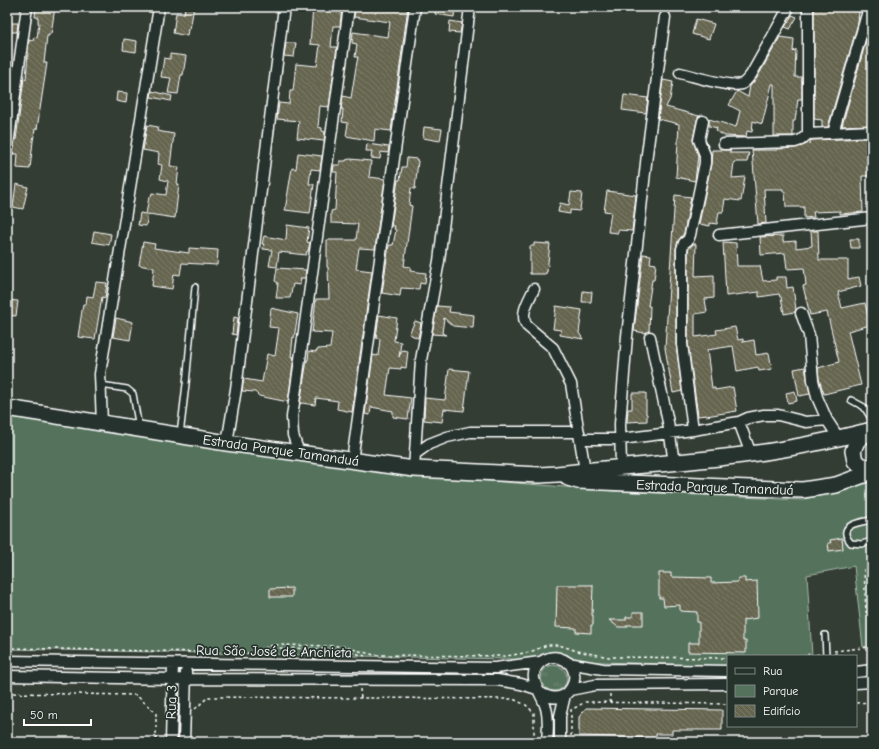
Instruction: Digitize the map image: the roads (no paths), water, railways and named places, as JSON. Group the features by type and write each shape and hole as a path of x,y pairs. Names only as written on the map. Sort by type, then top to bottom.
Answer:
{"main road":[{"name":"Estrada Parque Tamanduá","path":"7,408 180,436 414,469 557,474 751,454 805,445 871,427"},
{"path":"871,427 857,441 853,451 855,461 860,466 872,467"},
{"name":"Estrada Parque Tamanduá","path":"557,474 578,481 803,490 836,485 872,472"}],"street":[{"path":"7,152 27,7"},
{"path":"102,423 100,374 158,7"},
{"path":"228,443 284,7"},
{"path":"299,453 293,435 292,417 349,7"},
{"path":"352,461 415,7"},
{"path":"414,469 420,360 439,261 442,224 450,179 470,7"},
{"path":"680,73 729,84 741,84 745,82 751,75 789,7"},
{"path":"808,7 808,134"},
{"path":"833,133 869,7"},
{"path":"621,467 620,424 627,336 647,154 666,17"},
{"path":"693,430 682,344 682,249 684,243 688,240 690,235 705,163 705,155 699,140 703,121"},
{"path":"724,144 795,142 801,140 808,134 872,132"},
{"path":"719,235 872,218"},
{"path":"534,289 525,310 524,321 527,326 553,348 571,384 585,471"},
{"path":"801,313 809,335 813,380 817,397 827,420 838,437"},
{"path":"650,337 670,433 674,463"},
{"path":"415,454 429,444 447,437 470,432 621,439 693,430 739,422 748,418 764,415 778,415 806,422 827,420"},
{"path":"739,422 751,454"},
{"name":"Rua São José de Anchieta","path":"7,661 495,668 540,662 545,659 557,657 568,663 603,669 727,671"},
{"path":"540,662 536,667 533,678 548,715 548,742"},
{"path":"560,742 560,716 568,692 573,685 574,673 568,663"},
{"name":"Rua 3","path":"171,742 173,664"},
{"name":"Rua 3","path":"184,742 186,664"},
{"path":"857,672 872,670"},
{"name":"Rua São José de Anchieta","path":"7,676 173,679 496,680 521,684 552,698 595,685 727,684"},
{"path":"857,683 872,682"}],"lane":[{"path":"180,436 195,287"},
{"path":"101,385 127,389 133,394 139,429"},
{"path":"851,400 864,408 871,427"},
{"path":"872,520 854,524 849,527 847,532 848,540 851,543 862,544 872,541"},
{"path":"825,635 826,655"}]}
